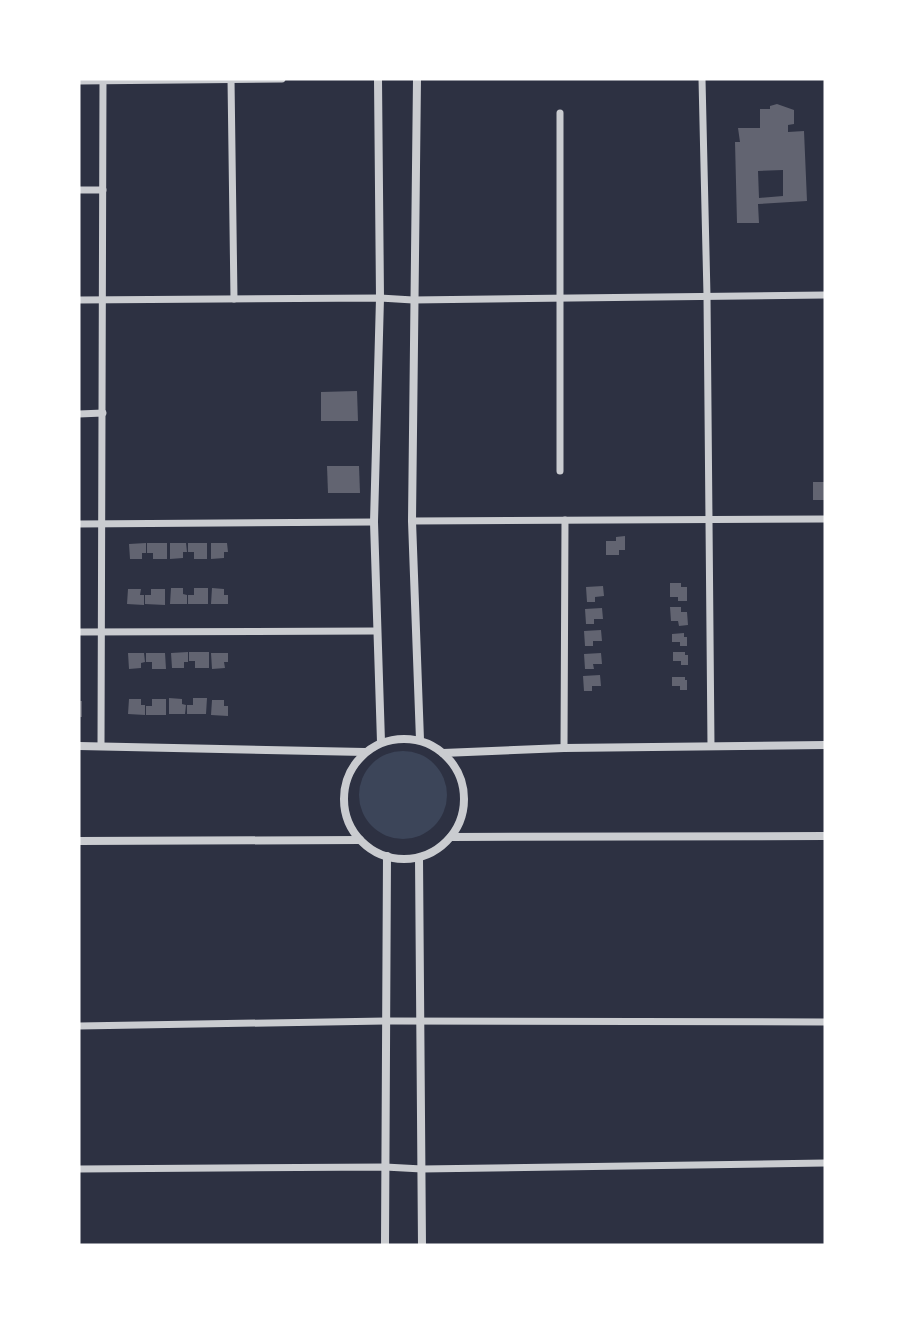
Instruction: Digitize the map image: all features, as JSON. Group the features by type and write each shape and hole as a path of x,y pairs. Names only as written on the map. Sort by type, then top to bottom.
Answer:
{"street":[{"path":"231,79 234,299"},
{"path":"79,81 282,79"},
{"path":"378,79 380,298 374,522 381,742"},
{"path":"417,79 412,521 419,740"},
{"path":"702,79 711,746"},
{"path":"101,746 103,80"},
{"path":"560,113 561,471"},
{"path":"79,190 103,190"},
{"path":"79,300 413,300 825,295"},
{"path":"79,414 103,414"},
{"path":"412,521 825,519"},
{"path":"564,748 565,520"},
{"path":"79,524 374,522"},
{"path":"79,632 376,631"},
{"path":"400,738 419,740 437,748 452,761 462,779 465,799 461,820 451,838 435,851 419,858 396,859 376,853 360,840 349,824 344,805 345,785 352,768 365,752 381,742 400,738"},
{"path":"443,753 564,748 825,745"},
{"path":"79,746 365,752"},
{"path":"451,838 825,836"},
{"path":"79,841 360,840"},
{"path":"385,1245 387,856"},
{"path":"419,858 422,1245"},
{"path":"79,1026 385,1021 825,1022"},
{"path":"79,1169 422,1169 825,1163"}],"shaded area":[{"path":"403,751 420,754 434,764 444,778 447,795 444,812 434,826 420,836 403,839 386,836 372,826 362,812 359,795 362,778 372,764 386,754"}],"building":[{"path":"777,104 794,110 794,124 788,125 788,132 804,131 807,201 758,204 759,223 737,223 735,142 740,142 738,128 760,128 760,109 770,109 770,106","holes":["783,170 783,196 759,198 758,171"]},
{"path":"357,391 358,421 321,421 321,392"},
{"path":"327,466 359,466 360,493 328,493"},
{"path":"813,482 825,482 825,500 813,500"},
{"path":"625,536 625,550 619,550 619,555 606,555 606,541 616,541 616,537"},
{"path":"146,543 146,553 142,553 142,559 130,559 129,544"},
{"path":"147,543 167,543 167,559 153,559 153,553 147,553"},
{"path":"170,543 186,543 187,552 183,552 183,558 170,559"},
{"path":"188,543 207,543 207,559 194,559 194,552 188,552"},
{"path":"211,543 227,543 228,552 224,552 224,558 211,559"},
{"path":"670,583 681,583 681,587 687,587 687,601 670,597"},
{"path":"603,586 604,596 595,597 595,602 587,602 586,587"},
{"path":"171,588 183,588 183,594 187,595 187,604 170,604"},
{"path":"194,588 208,588 208,604 188,604 188,595 194,595"},
{"path":"212,588 224,589 224,595 228,595 228,604 211,604"},
{"path":"128,589 141,589 144,605 127,604"},
{"path":"151,589 165,589 165,605 145,604 145,595 151,595"},
{"path":"670,607 681,607 681,612 687,612 688,625 679,626 678,621 671,621"},
{"path":"602,608 603,619 594,619 594,624 586,624 585,609"},
{"path":"601,630 602,641 593,641 593,646 585,646 584,631"},
{"path":"684,633 687,646 672,642 672,634"},
{"path":"188,652 188,662 184,662 184,668 172,668 171,653"},
{"path":"189,652 209,652 209,668 195,668 195,661 189,661"},
{"path":"673,652 685,652 685,655 688,655 688,665 673,661"},
{"path":"128,653 144,653 145,662 141,663 141,668 129,669"},
{"path":"146,653 165,653 166,669 152,669 152,662 146,662"},
{"path":"211,653 228,653 228,662 224,662 225,668 212,669"},
{"path":"601,653 602,664 593,664 594,669 585,669 584,654"},
{"path":"600,675 601,686 592,686 592,691 584,691 583,676"},
{"path":"672,677 685,677 687,690 672,686"},
{"path":"169,698 182,699 182,704 186,705 185,714 169,714"},
{"path":"193,698 207,698 206,714 187,714 187,705 193,705"},
{"path":"129,699 141,699 141,705 145,705 145,715 128,714"},
{"path":"152,699 166,699 166,715 146,715 146,706 152,706"},
{"path":"212,700 224,700 224,706 228,706 228,716 211,715"},
{"path":"79,701 82,701 82,717 79,717"}]}
